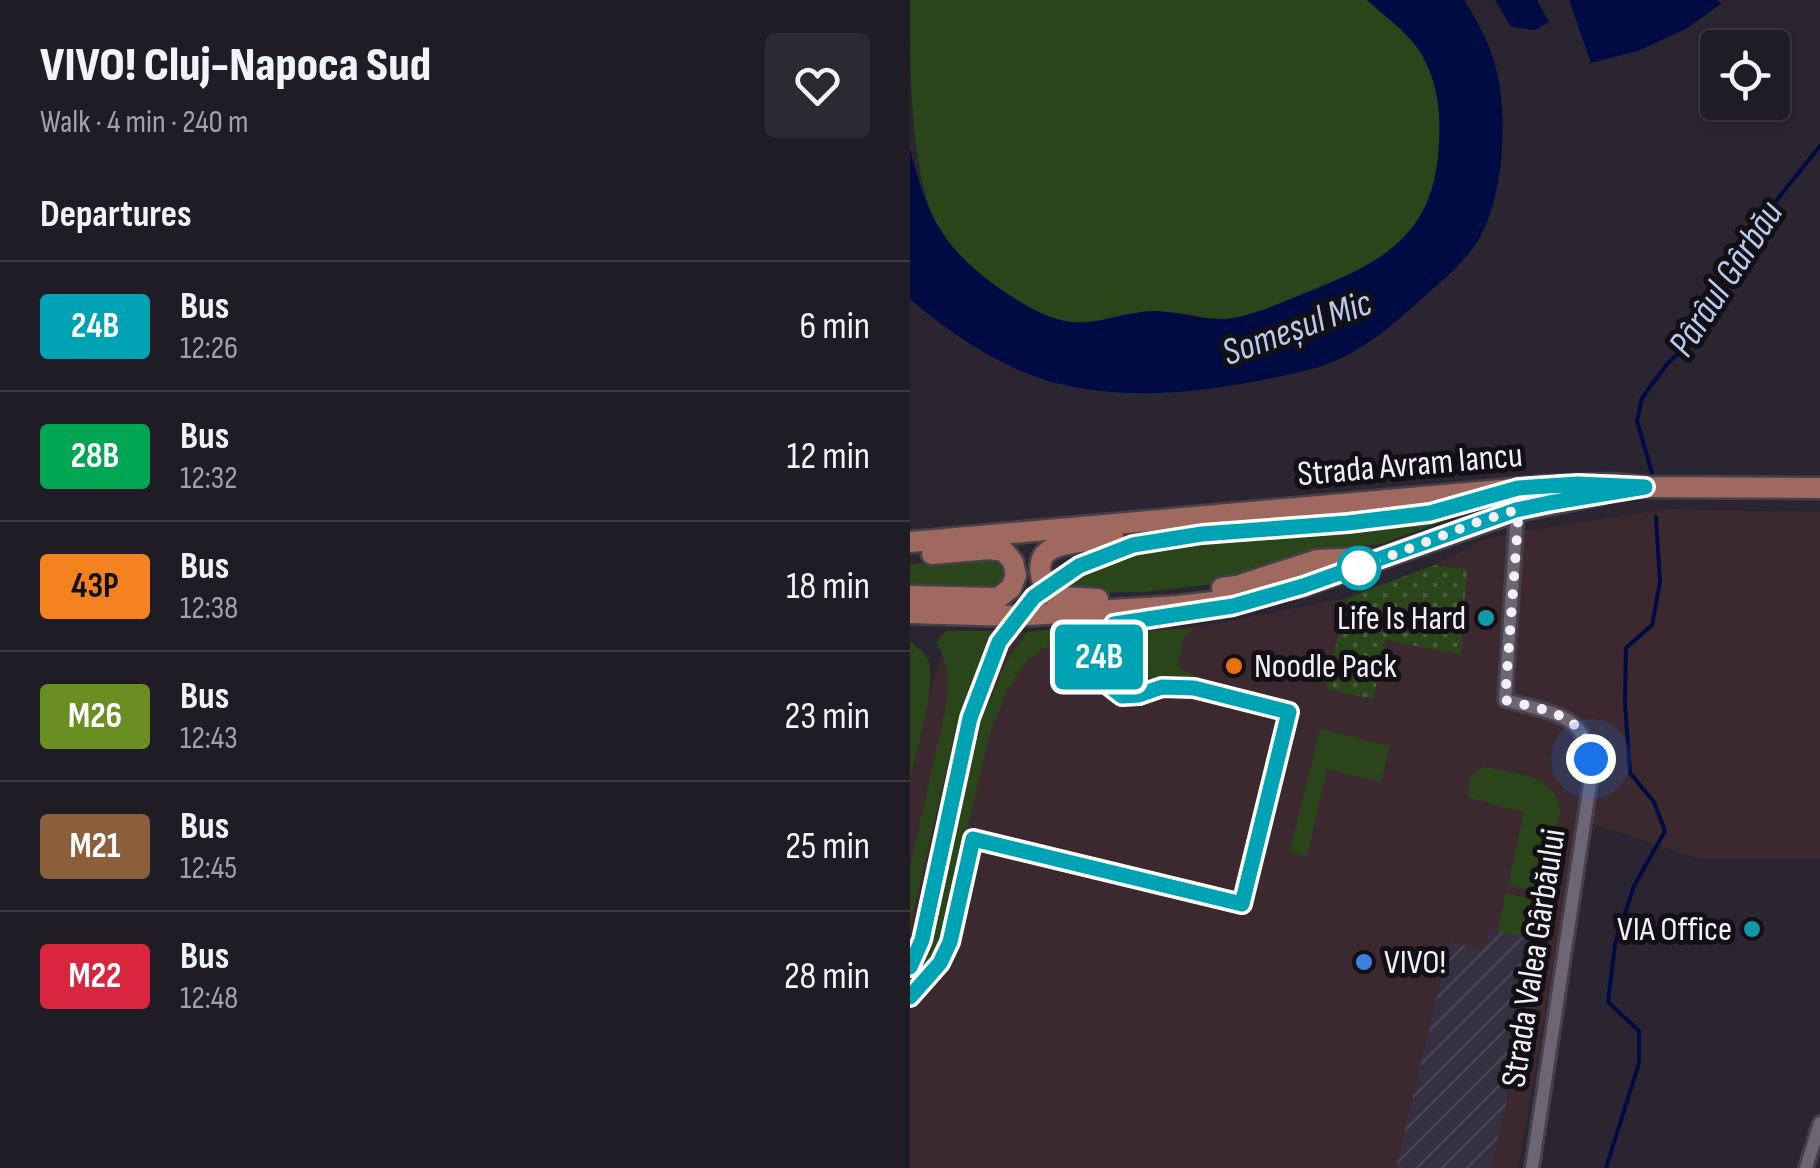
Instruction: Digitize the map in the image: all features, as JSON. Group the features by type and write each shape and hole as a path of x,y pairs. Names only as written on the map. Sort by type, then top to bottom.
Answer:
{"main road":[{"name":"Strada Avram Iancu","path":"910,542 1546,486 1655,487"},
{"path":"1655,487 1820,488"},
{"name":"Strada Avram Iancu","path":"910,613 1013,616 1239,599 1303,586 1516,510 1655,487"},
{"path":"1158,520 1106,539 1058,544 1047,551 1040,564 1047,593 1094,600 1185,594 1237,586 1317,560 1388,557"},
{"path":"910,556 1004,551 1013,562 1016,575 1011,588 998,598 910,596"}],"street":[{"name":"Strada Valea Gârbăului","path":"1516,510 1505,700 1562,716 1586,738 1591,759 1588,802 1532,1168"},
{"path":"1806,1168 1820,1124"}],"shaded area":[{"path":"1666,509 1820,512 1820,859 1700,859 1580,820 1518,1168 910,1168 910,779 947,635 1205,626 1347,598 1434,565 1483,540"},
{"path":"1489,929 1544,942 1491,1168 1396,1168 1450,942 1483,950"}],"green space":[{"path":"910,0 1367,0 1410,39 1430,74 1440,121 1438,170 1431,193 1409,233 1374,262 1260,311 1225,319 1180,313 1133,313 1083,322 1056,319 996,287 960,256 935,224 916,144"},
{"path":"1450,519 1381,544 1353,546 1223,583 1144,592 1066,593 1058,589 1093,569 1143,551"},
{"path":"1001,560 1008,574 999,590 910,592 910,564"},
{"path":"1434,565 1467,569 1461,655 1386,640 1373,699 1326,689 1347,598"},
{"path":"1070,627 1075,630 1027,661 1005,694 989,736 947,917 935,954 919,969 980,723 1008,658 1027,632"},
{"path":"1195,629 1184,637 1178,664 1193,674 1195,679 1191,682 1166,676 1125,687 1105,670 1104,654 1108,655 1122,636"},
{"path":"946,631 995,631 958,719 910,926 910,868 946,707 948,673 936,642"},
{"path":"910,642 927,658 930,679 910,779"},
{"path":"1320,729 1390,746 1381,782 1327,769 1307,856 1290,852"},
{"path":"1483,767 1531,777 1542,782 1557,798 1560,811 1541,892 1508,885 1524,812 1467,797 1470,777"},
{"path":"1506,893 1539,901 1530,933 1497,931"}],"water":[{"name":"Someșul Mic","path":"1367,0 1464,0 1494,61 1503,127 1499,176 1479,239 1441,282 1363,346 1324,365 1263,380 1187,391 1111,392 1060,384 1020,371 961,338 910,299 910,149 924,196 954,249 1008,294 1062,320 1090,322 1152,311 1234,318 1334,281 1382,255 1416,222 1428,199 1436,173 1439,118 1437,95 1421,53 1403,31"},
{"path":"1495,0 1537,0 1549,22 1535,30 1511,27"},
{"path":"1569,0 1722,3 1686,29 1638,51 1591,63"}],"waterway":[{"name":"Pârâul Gârbău","path":"1652,473 1637,421 1642,398 1667,364 1697,336 1735,252 1820,146"},
{"name":"Pârâul Gârbău","path":"1606,1168 1639,1063 1639,1031 1608,1002 1615,944 1634,886 1665,831 1654,802 1630,773 1625,703 1626,648 1652,625 1660,582 1656,517"}],"bus line":[{"name":"24B","path":"910,967 922,940 970,718 999,642 1034,597 1079,566 1133,545 1202,534 1430,513 1518,488 1578,484 1645,487 1516,510 1361,567 1233,606 1114,624 1102,642 1098,663 1104,682 1122,696 1174,686 1289,712 1242,904 973,839 950,942 940,963 910,997"}],"place":[{"name":"Life Is Hard","path":"1486,618"},
{"name":"Noodle Pack","path":"1234,666"},
{"name":"VIA Office","path":"1752,929"},
{"name":"VIVO!","path":"1364,962"}],"route":[{"path":"1359,568 1516,510 1505,700 1562,716 1586,738 1591,759"}]}
